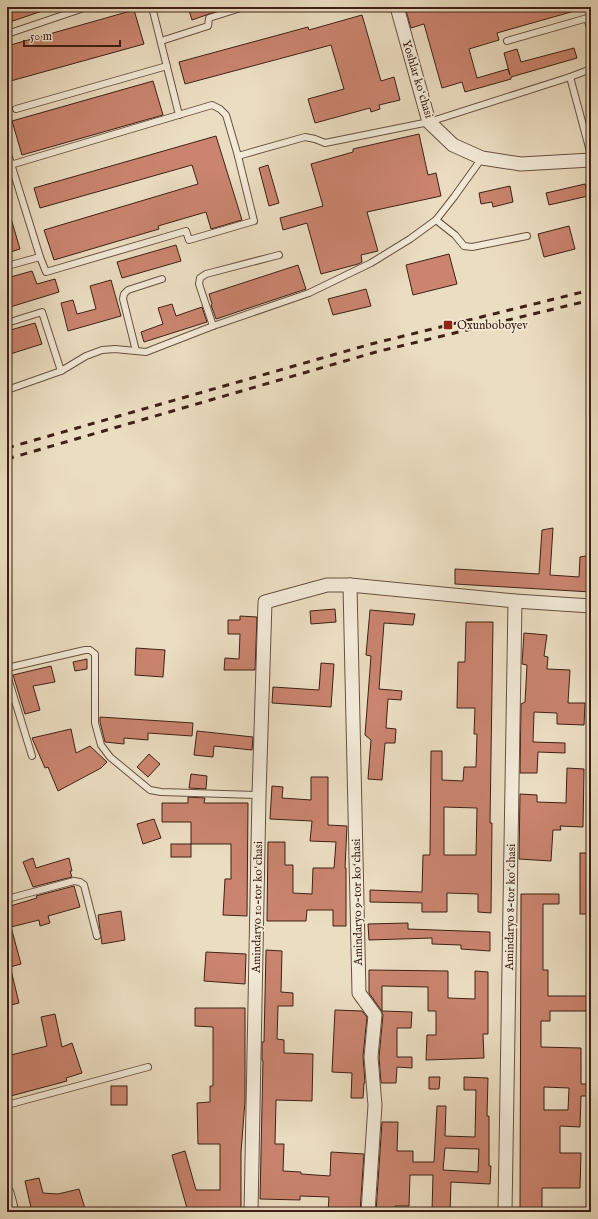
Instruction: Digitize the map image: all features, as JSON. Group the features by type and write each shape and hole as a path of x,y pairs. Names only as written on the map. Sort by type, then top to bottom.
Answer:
{"street":[{"name":"Yoshlar koʻchasi","path":"396,7 430,122 452,144 482,158 521,164 591,160"},
{"name":"Amindaryo 10-tor koʻchasi","path":"251,1212 259,795 265,602 327,585 350,586"},
{"path":"350,586 515,601 591,606"},
{"name":"Amindaryo 9-tor koʻchasi","path":"350,586 359,993 375,1015 371,1056 375,1105 368,1212"},
{"name":"Amindaryo 8-tor koʻchasi","path":"504,1212 515,601"},
{"path":"7,1193 12,1212"}],"lane":[{"path":"7,34 87,7"},
{"path":"152,7 179,115"},
{"path":"160,41 208,26 209,18 244,7"},
{"path":"507,41 589,18 591,31"},
{"path":"16,109 167,66"},
{"path":"238,156 305,137 325,143 430,122 591,69"},
{"path":"570,77 591,155"},
{"path":"7,150 9,166 46,272 186,231 189,240 254,222 238,156 226,115 220,109 212,105 9,166"},
{"path":"7,390 60,371 86,356 102,350 115,349 146,352 213,326 309,293 371,263 410,239 436,220 482,158"},
{"path":"436,220 455,235 464,246 472,247 527,236"},
{"path":"213,326 199,284 200,278 206,274 279,255"},
{"path":"7,266 40,257"},
{"path":"136,351 123,299 124,294 128,290 162,279"},
{"path":"7,323 42,312 60,371"},
{"path":"7,668 85,650 93,652 96,654 95,723 101,745 110,757 150,790 161,792 259,795"},
{"path":"7,675 32,756"},
{"path":"7,899 74,881 80,882 84,886 97,936"},
{"path":"7,1105 148,1067"}],"building":[{"path":"7,7 48,7 48,9 7,23"},
{"path":"188,7 225,7 226,8 192,20"},
{"path":"405,7 578,7 578,10 497,33 499,40 469,49 477,78 508,69 510,75 504,53 517,49 521,62 574,48 577,58 465,92 462,82 442,88 424,24 411,28"},
{"path":"134,10 144,44 7,82 7,46"},
{"path":"362,15 381,81 394,77 400,100 379,105 380,109 371,112 370,108 315,123 308,99 344,89 331,45 185,84 179,62 308,27 309,30"},
{"path":"153,81 163,115 22,155 12,121"},
{"path":"419,134 428,175 436,173 441,196 367,212 378,251 361,255 362,262 358,264 321,274 307,223 283,230 280,218 323,206 311,164 353,152 353,149"},
{"path":"216,136 242,220 211,229 206,212 158,226 159,229 54,260 44,230 198,184 192,165 40,208 34,188"},
{"path":"268,165 279,203 269,206 259,168"},
{"path":"585,184 588,196 549,205 546,193"},
{"path":"510,186 513,202 493,207 492,202 481,204 479,193"},
{"path":"10,215 20,249 7,253 7,216"},
{"path":"569,226 575,249 544,257 538,234"},
{"path":"176,245 181,261 122,278 117,262"},
{"path":"449,254 457,284 413,295 406,265"},
{"path":"298,265 306,289 216,319 209,294"},
{"path":"32,271 37,284 55,279 59,292 7,308 7,278"},
{"path":"111,280 121,316 68,331 61,303 73,300 77,314 96,309 90,286"},
{"path":"366,289 371,306 333,315 328,299"},
{"path":"172,304 176,316 202,307 207,322 144,342 141,332 163,324 158,308"},
{"path":"35,323 42,344 7,355 7,331"},
{"path":"553,528 550,575 579,577 580,557 591,555 589,579 591,579 591,592 455,584 455,569 539,574 542,530"},
{"path":"335,609 336,622 311,624 310,611"},
{"path":"370,610 415,614 413,625 384,623 379,689 402,691 401,700 388,699 386,728 396,729 395,743 385,743 382,780 368,779 371,740 365,735 371,656 366,655"},
{"path":"240,616 257,617 255,670 224,670 225,658 239,659 240,634 228,634 228,620 240,620"},
{"path":"466,622 493,622 490,823 492,823 491,913 478,912 478,894 447,893 447,912 422,912 422,903 370,902 370,890 422,892 423,855 430,855 431,751 442,751 442,780 463,781 464,767 476,767 477,734 474,734 475,708 457,708 458,662 465,662","holes":["444,807 477,808 476,855 444,855"]},
{"path":"524,633 547,635 544,656 548,657 547,669 570,670 568,703 585,703 584,725 557,724 557,713 534,712 533,742 565,743 565,753 538,752 537,773 520,773 521,704 525,702 527,665 522,664"},
{"path":"136,648 165,650 163,677 135,675"},
{"path":"87,659 87,669 75,671 73,662"},
{"path":"321,663 334,664 331,707 272,703 273,687 319,690"},
{"path":"51,666 55,682 33,686 40,710 25,714 13,675"},
{"path":"100,717 193,723 192,736 148,733 148,740 124,738 124,744 105,742"},
{"path":"71,729 76,753 90,746 107,762 101,768 58,791 48,767 45,768 32,738"},
{"path":"197,731 253,737 252,750 214,746 213,757 194,755"},
{"path":"149,754 160,764 148,777 137,767"},
{"path":"567,768 584,769 583,827 560,826 561,830 553,830 551,861 519,859 520,794 537,795 537,802 566,803"},
{"path":"191,774 207,776 206,789 189,788"},
{"path":"311,777 328,777 328,825 347,826 345,868 346,926 333,926 333,910 307,910 306,921 267,921 268,842 285,842 285,865 293,865 293,893 312,894 313,868 334,868 336,842 310,841 312,821 270,819 272,786 283,787 282,798 311,800"},
{"path":"188,797 205,798 204,803 248,803 247,916 223,915 225,879 231,879 231,844 191,844 191,822 162,822 162,803 188,803"},
{"path":"154,819 161,838 143,844 137,824"},
{"path":"171,844 191,844 191,857 171,857"},
{"path":"580,853 591,853 591,914 580,914"},
{"path":"33,858 36,868 69,858 72,877 33,887 23,862"},
{"path":"74,886 80,907 48,916 50,923 40,926 39,920 11,927 21,964 10,967 7,956 7,907 37,898 36,896"},
{"path":"521,894 559,894 559,904 543,904 543,970 548,970 548,996 591,996 591,1011 550,1011 550,1021 541,1021 541,1047 581,1048 581,1084 591,1084 591,1096 581,1096 580,1127 560,1126 560,1153 581,1153 580,1188 542,1188 542,1212 520,1212","holes":["544,1087 569,1088 568,1110 544,1110"]},
{"path":"121,911 125,940 102,944 98,915"},
{"path":"408,923 408,929 490,932 490,951 461,949 461,945 432,944 432,938 369,940 368,924"},
{"path":"266,950 282,951 281,992 293,993 293,1006 278,1006 277,1039 284,1040 284,1053 313,1054 312,1101 276,1100 275,1144 284,1144 283,1171 330,1176 331,1152 364,1154 360,1212 328,1212 329,1197 300,1196 300,1200 260,1199 263,1061 262,1042 264,1042"},
{"path":"206,952 246,954 245,984 204,981"},
{"path":"7,970 11,970 19,1003 7,1006"},
{"path":"369,970 448,971 448,998 475,999 475,971 488,972 488,1034 483,1034 484,1058 426,1060 427,1035 436,1035 436,1011 428,1011 428,987 382,986 382,1011 412,1012 411,1028 397,1028 397,1057 412,1057 412,1068 397,1067 396,1083 381,1083 379,1057 383,1015 369,993"},
{"path":"195,1008 245,1008 245,1101 241,1152 241,1212 188,1212 172,1155 185,1151 196,1190 220,1190 220,1144 198,1144 197,1103 210,1102 210,1086 213,1086 213,1027 195,1026"},
{"path":"335,1010 362,1011 367,1017 363,1056 365,1083 363,1098 351,1098 352,1073 332,1072"},
{"path":"55,1014 62,1047 72,1043 82,1073 66,1078 67,1081 7,1097 7,1056 47,1046 41,1017"},
{"path":"429,1077 440,1077 439,1089 429,1089"},
{"path":"464,1077 488,1078 487,1116 489,1116 489,1166 491,1166 490,1184 451,1182 450,1212 432,1212 433,1175 410,1175 409,1206 395,1206 395,1212 376,1212 382,1122 398,1122 397,1151 413,1151 413,1162 434,1162 437,1106 446,1106 445,1136 475,1137 476,1090 464,1090","holes":["445,1148 479,1149 478,1172 443,1170"]},
{"path":"111,1086 127,1086 127,1105 111,1105"},
{"path":"39,1178 43,1193 58,1194 79,1189 86,1212 32,1212 25,1181"}],"railway":[{"path":"7,448 371,344 591,290"},
{"path":"7,459 376,352 591,300"}],"place":[{"name":"Oxunboboyev","path":"448,325"}]}
